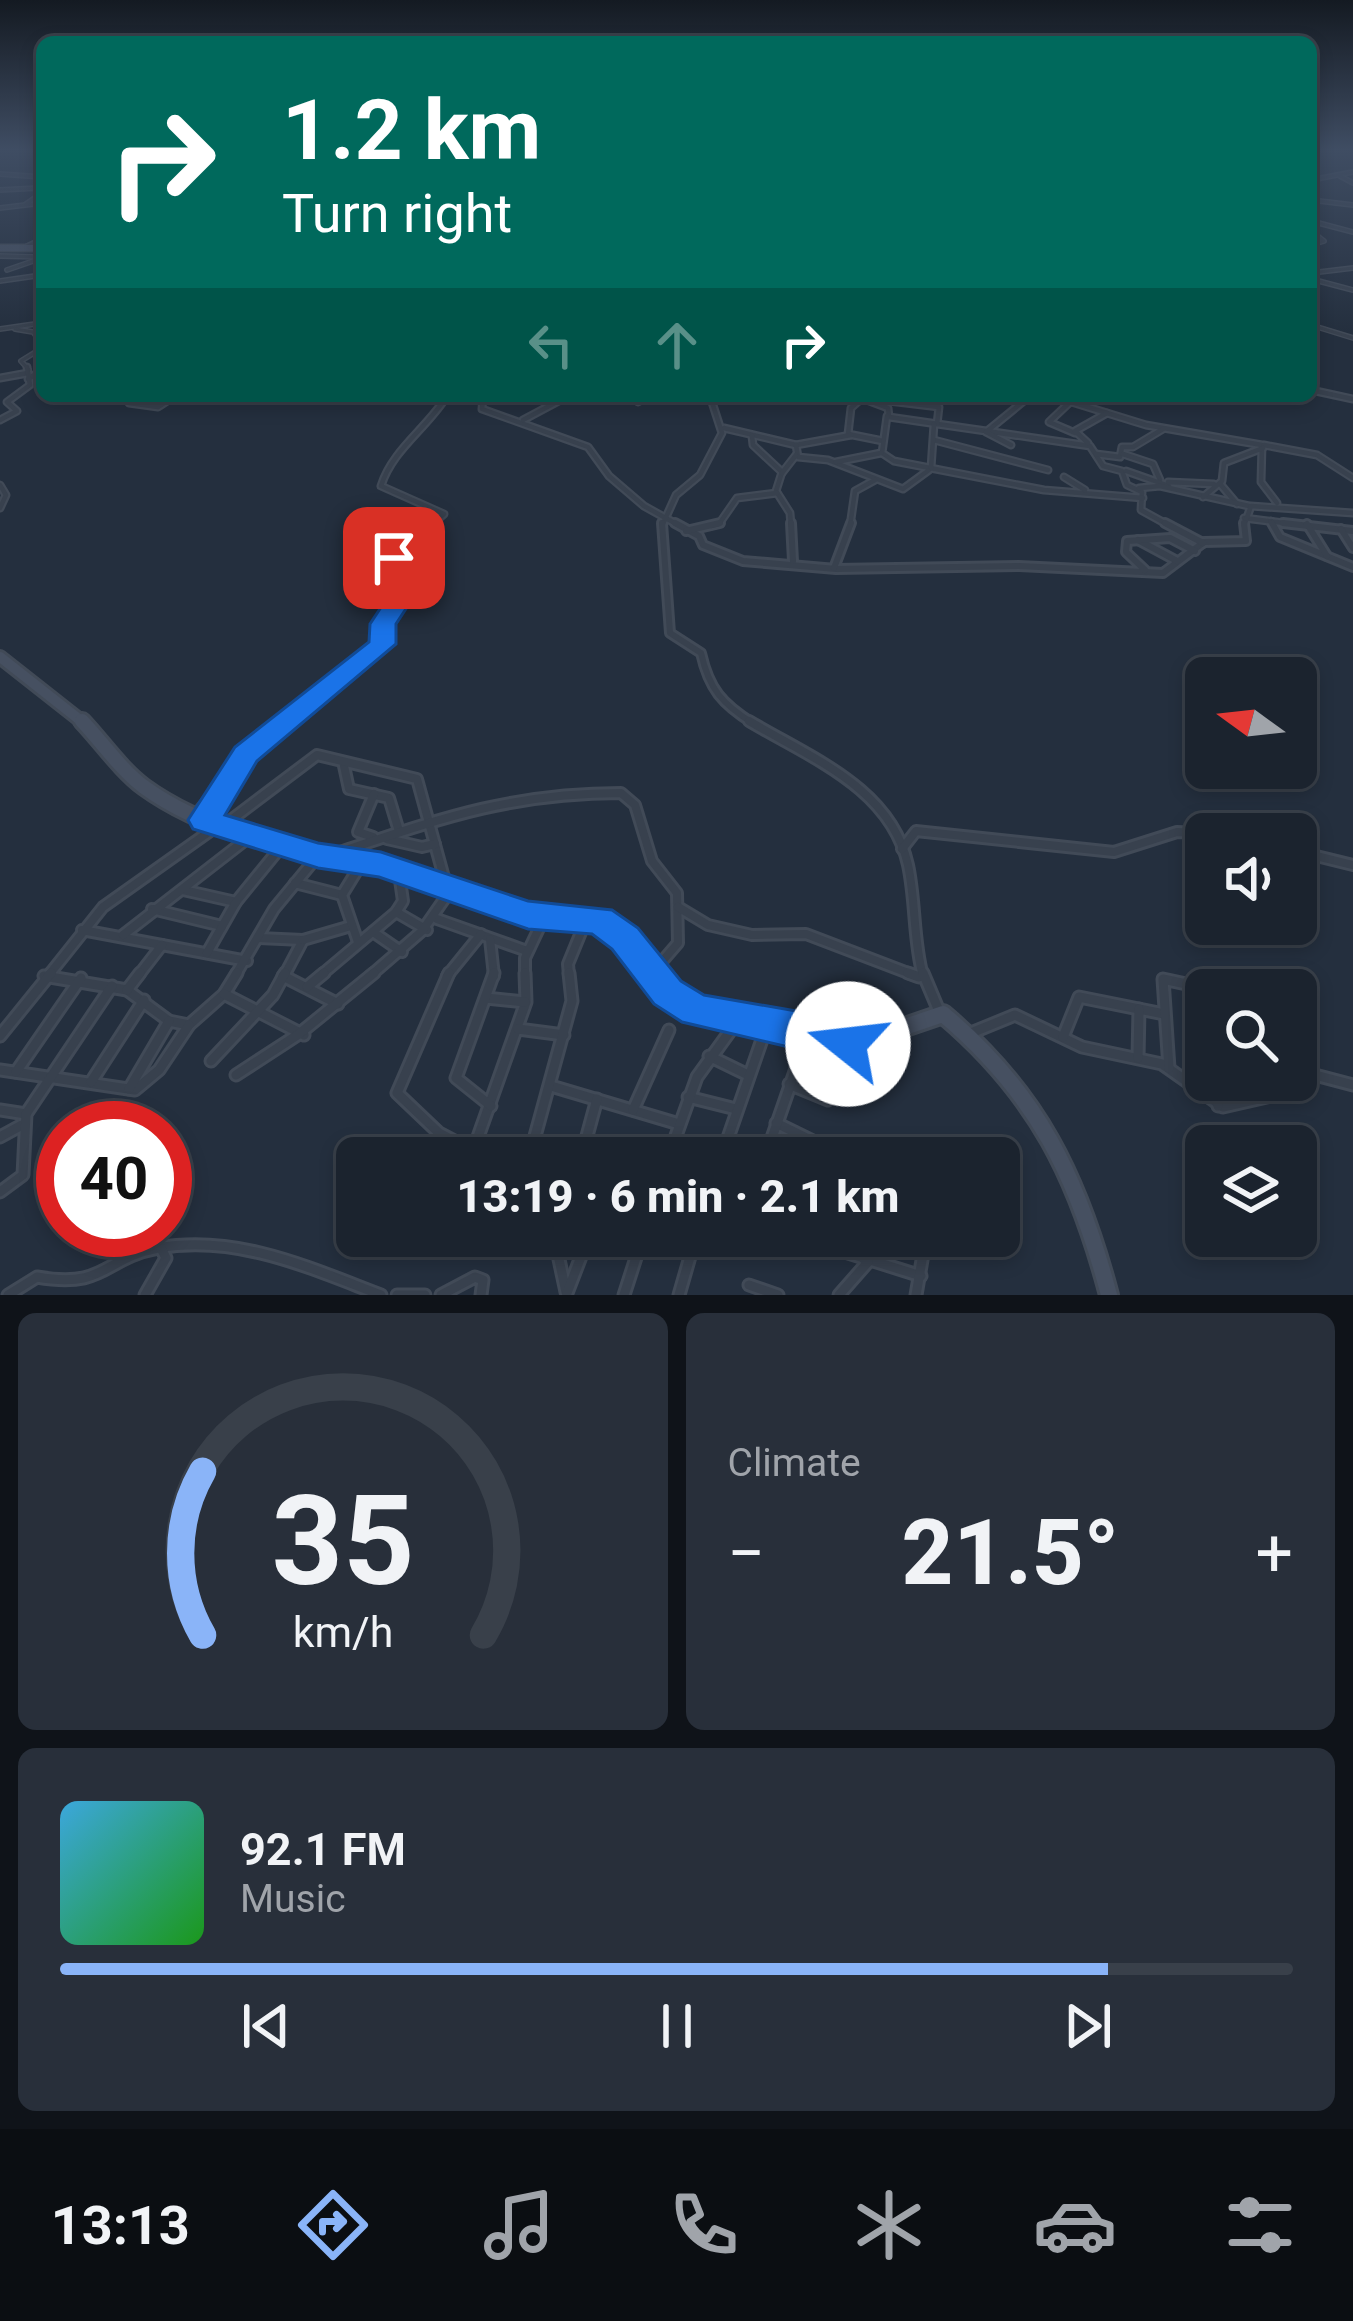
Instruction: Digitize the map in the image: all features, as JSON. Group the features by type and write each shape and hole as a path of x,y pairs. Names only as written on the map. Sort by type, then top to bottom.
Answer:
{"street":[{"path":"1317,223 1353,232"},
{"path":"1317,235 1332,236"},
{"path":"0,250 36,245"},
{"path":"0,250 36,256"},
{"path":"4,273 36,260"},
{"path":"1317,275 1353,268"},
{"path":"4,273 36,275"},
{"path":"4,273 28,276"},
{"path":"1317,278 1353,290"},
{"path":"4,329 36,324"},
{"path":"1317,324 1353,338"},
{"path":"4,329 36,336"},
{"path":"31,380 22,360 36,350"},
{"path":"0,420 17,411 7,402 36,375"},
{"path":"0,378 31,380"},
{"path":"1317,391 1353,399"},
{"path":"129,403 159,407 166,402"},
{"path":"209,822 227,778 305,702 339,683 382,644 383,624 406,589 394,569 395,556 444,513 381,486 388,464 431,422 443,402"},
{"path":"482,402 480,408 588,447 609,476 699,536 703,545 739,560 834,568 1163,573 1203,543"},
{"path":"521,421 557,402"},
{"path":"713,402 724,428 700,476 676,495 664,516 664,601 671,636 700,653 708,685 724,704 874,802 895,826 914,899 919,977 941,1014 968,1033 1038,1119 1074,1180 1109,1295"},
{"path":"848,435 855,402"},
{"path":"1011,445 986,435 987,430 1022,402"},
{"path":"1238,504 1219,484 1162,481 1106,468 1075,433 1049,422 1069,403 1317,455 1353,478"},
{"path":"888,405 936,424 1090,446"},
{"path":"796,455 832,462 907,489 930,469 939,406 888,405"},
{"path":"882,455 888,405"},
{"path":"1075,433 1107,413"},
{"path":"1123,454 1122,447 1133,447 1166,427"},
{"path":"724,428 796,445 848,435 883,441"},
{"path":"752,436 753,445 782,473"},
{"path":"935,441 1007,455 1048,470"},
{"path":"793,561 795,534 787,527 790,513 777,493 782,473 796,455 796,445"},
{"path":"1203,497 1219,484 1225,463 1263,446"},
{"path":"1263,446 1261,482 1277,505"},
{"path":"1096,454 1123,454 1150,462 1175,491"},
{"path":"832,462 882,455 1044,490 1143,498"},
{"path":"1122,471 1127,485 1136,488 1251,506 1353,513"},
{"path":"1064,477 1087,492"},
{"path":"834,568 854,514 855,491 880,479"},
{"path":"0,485 6,495 0,508"},
{"path":"1136,488 1143,498 1141,510 1203,543 1246,541 1243,518 1251,506"},
{"path":"686,531 718,525 736,498 777,493"},
{"path":"1243,518 1353,531"},
{"path":"1271,520 1280,537 1353,567"},
{"path":"1307,524 1327,556"},
{"path":"1339,526 1353,548"},
{"path":"1146,572 1124,546 1135,538 1170,538 1195,551"},
{"path":"1135,538 1177,561"},
{"path":"0,657 38,692 74,712 142,787 209,822 323,856 398,869 528,915 589,916 618,931 651,975 696,1010 855,1044 941,1014"},
{"path":"0,1036 44,976 110,901 209,822 317,755 417,779 449,886 437,919 304,1035 236,1075"},
{"path":"343,763 346,787 389,798 400,836 422,847 436,844"},
{"path":"0,1070 129,1089 144,1086 189,1025 224,994 295,884 323,856 374,837 400,836 429,819 544,794 620,793 635,806 654,865 677,893 677,946 651,975"},
{"path":"374,794 358,832 374,837"},
{"path":"902,849 910,834 920,831 1114,852 1185,832"},
{"path":"123,935 250,836"},
{"path":"207,953 236,902 282,845"},
{"path":"1317,856 1353,865"},
{"path":"358,942 342,895 363,862"},
{"path":"308,987 396,912 404,891 398,869"},
{"path":"295,884 342,895"},
{"path":"183,890 236,902"},
{"path":"678,907 708,926 752,935 806,934 919,977"},
{"path":"152,909 222,926"},
{"path":"396,912 427,930"},
{"path":"486,937 451,967 397,1093 450,1141 473,1151 518,1029 526,1002 527,951 545,916"},
{"path":"536,1137 572,1000 568,964 589,916"},
{"path":"437,919 527,951"},
{"path":"259,938 303,940 351,926"},
{"path":"82,930 247,961"},
{"path":"373,932 403,952"},
{"path":"486,937 496,964 456,1078 491,1106"},
{"path":"211,1060 258,1012 303,940"},
{"path":"127,990 162,945"},
{"path":"44,976 81,978 127,990 170,1022 189,1025"},
{"path":"283,976 338,1004"},
{"path":"16,1072 81,978"},
{"path":"1169,1068 1162,980 1185,984"},
{"path":"0,1137 24,1120 112,986"},
{"path":"224,994 304,1035"},
{"path":"486,998 526,1002"},
{"path":"1063,1037 1076,998 1164,1014"},
{"path":"91,1082 144,1000"},
{"path":"1138,1058 1139,1009"},
{"path":"968,1033 983,1031 1010,1014 1063,1037 1169,1068 1218,1106 1244,1101"},
{"path":"675,1137 709,1057 740,1019"},
{"path":"129,1089 170,1022"},
{"path":"727,1137 768,1023"},
{"path":"518,1029 564,1035"},
{"path":"633,1110 669,1030"},
{"path":"772,1137 801,1054"},
{"path":"709,1057 748,1076"},
{"path":"790,1084 828,1100 842,1064"},
{"path":"1317,1076 1353,1085"},
{"path":"551,1087 679,1124"},
{"path":"688,1097 736,1109"},
{"path":"587,1137 597,1099"},
{"path":"1217,1101 1218,1106"},
{"path":"0,1110 24,1120"},
{"path":"0,1192 22,1175 24,1120"},
{"path":"776,1124 803,1137"},
{"path":"192,1248 258,1249 381,1295"},
{"path":"14,1293 39,1277 76,1284 140,1257"},
{"path":"145,1295 166,1257"},
{"path":"559,1257 567,1294"},
{"path":"567,1294 581,1257"},
{"path":"624,1295 637,1257"},
{"path":"681,1294 691,1257"},
{"path":"859,1257 921,1276"},
{"path":"838,1295 867,1257"},
{"path":"916,1295 923,1257"},
{"path":"441,1295 475,1277 483,1280 481,1295"},
{"path":"749,1285 778,1295"},
{"path":"397,1295 425,1295"}],"route":[{"path":"394,558 394,569 406,589 383,624 382,644 246,754 229,774 224,794 205,820 318,856 381,865 491,898 528,915 600,920 625,938 668,992 696,1010 802,1029 848,1044"}]}
